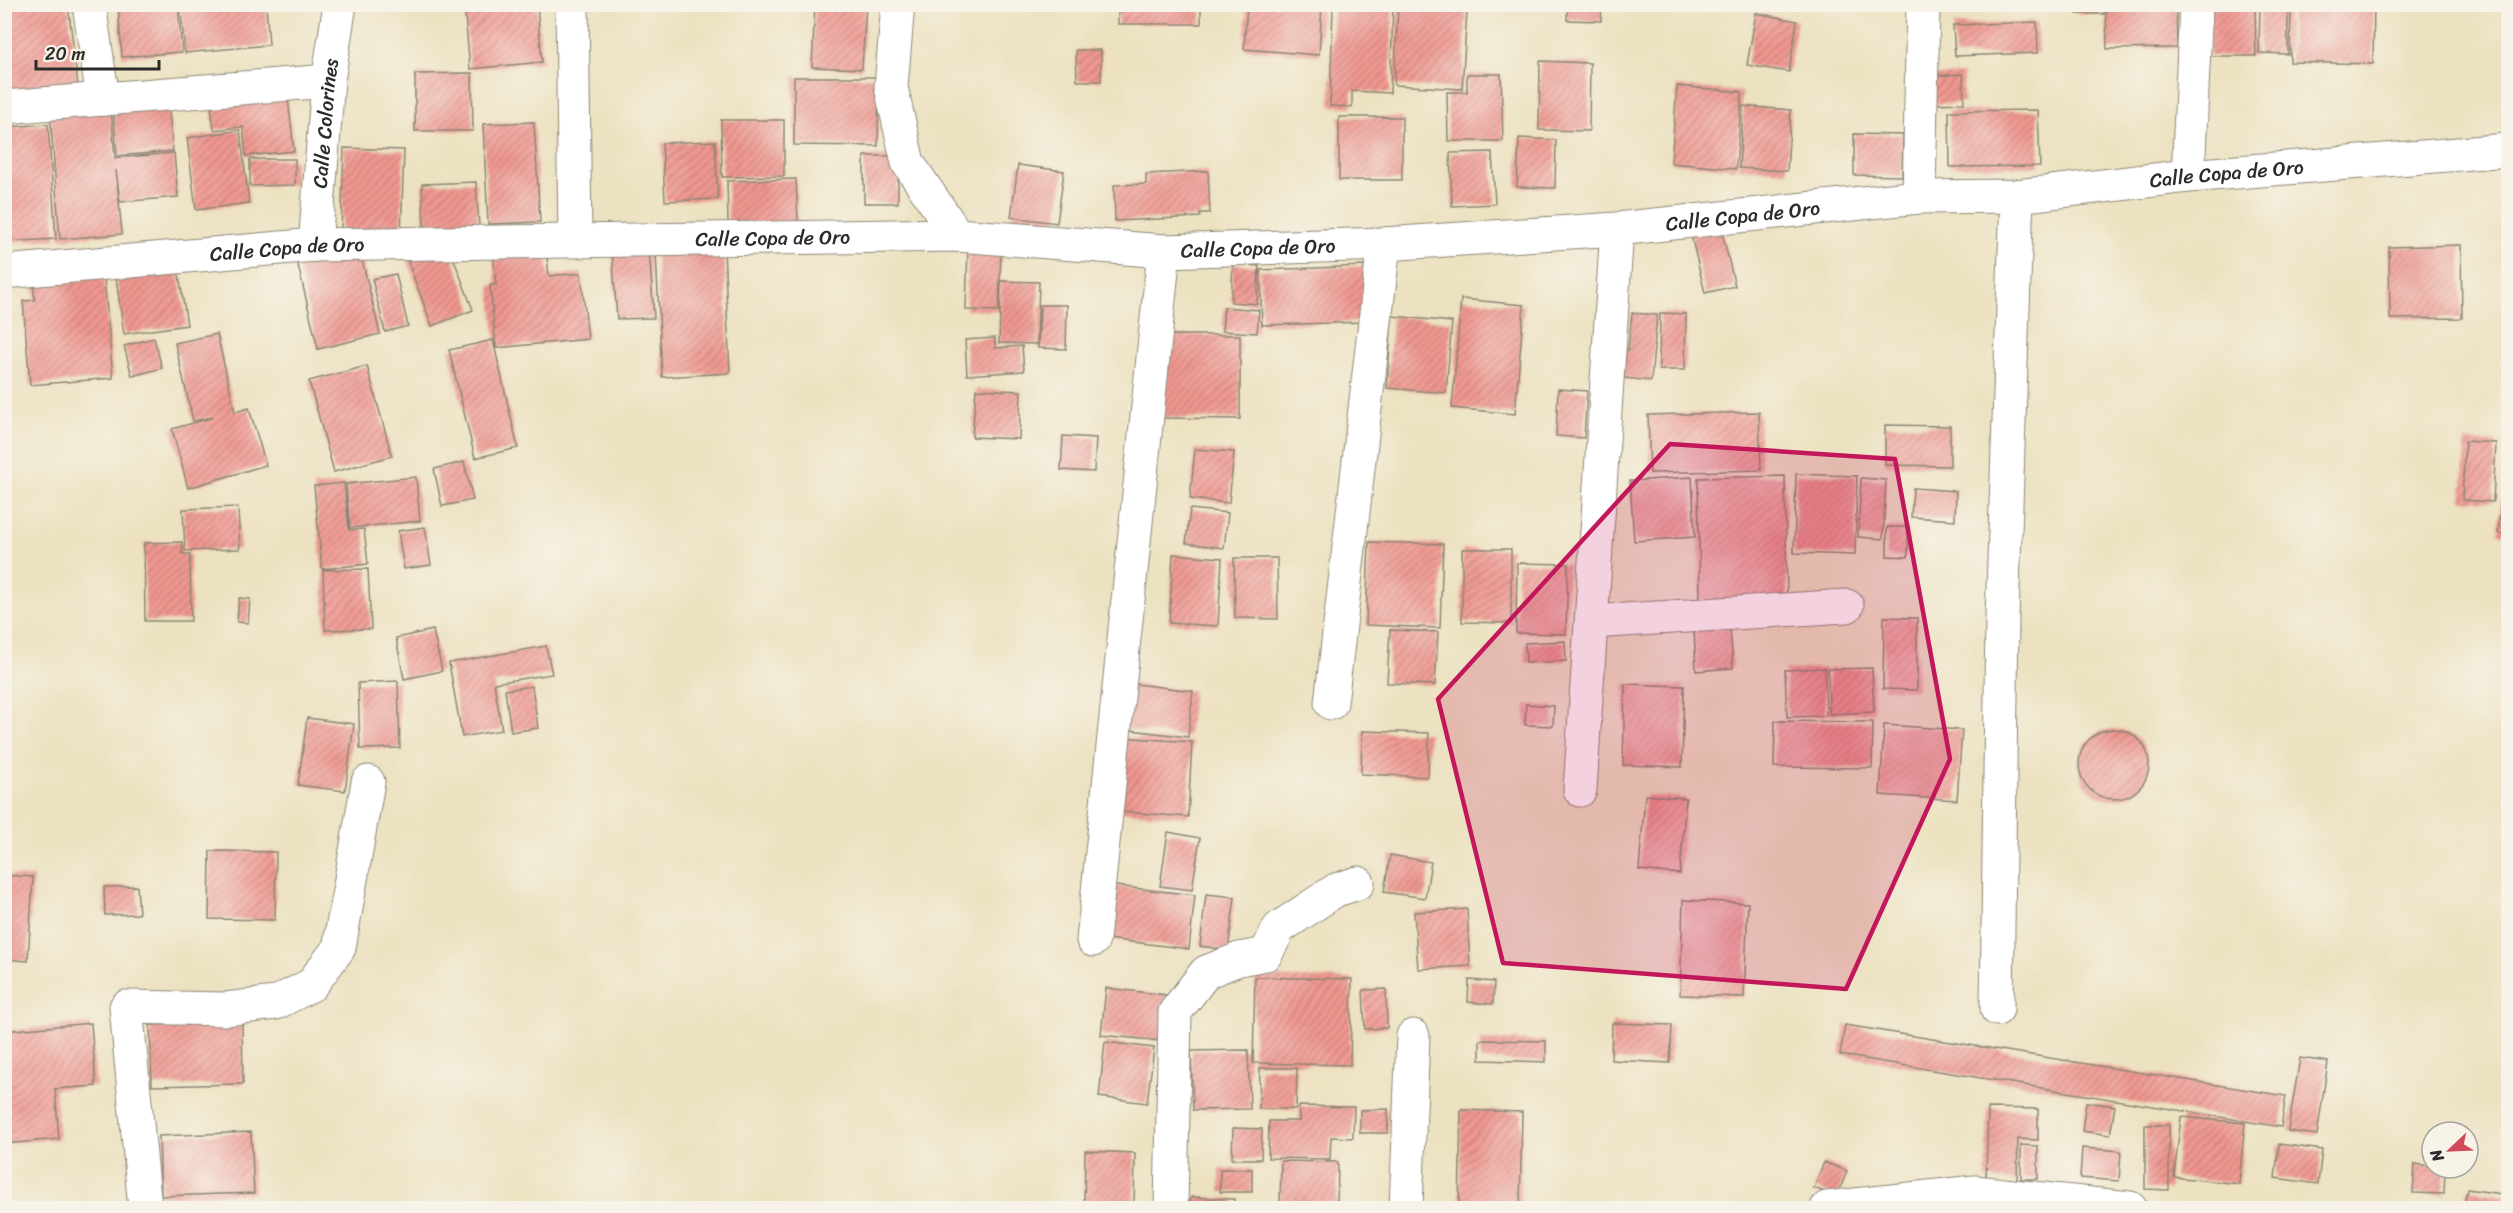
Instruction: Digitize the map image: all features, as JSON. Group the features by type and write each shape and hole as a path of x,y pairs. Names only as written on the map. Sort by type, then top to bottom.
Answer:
{"street":[{"path":"89,4 103,99"},
{"name":"Calle Colorines","path":"315,244 328,81 340,4"},
{"path":"572,4 575,240"},
{"path":"898,4 891,87 908,163 957,235"},
{"path":"1919,197 1923,4"},
{"path":"2188,176 2196,4"},
{"path":"4,108 328,81"},
{"name":"Calle Copa de Oro","path":"4,272 315,244 957,235 1164,250 1384,244 1617,229 1919,197 2017,196 2188,176 2508,150"},
{"path":"1997,1009 2002,617 2017,196"},
{"path":"1580,790 1617,229"},
{"path":"1331,703 1384,244"},
{"path":"1093,940 1164,250"},
{"path":"1592,622 1847,606"},
{"path":"145,1209 126,1007 225,1009 276,1003 311,985 339,948 368,782"},
{"path":"1171,1209 1174,1012 1206,972 1239,959 1266,954 1278,928 1336,890 1358,883"},
{"path":"1406,1209 1413,1036"},
{"path":"1827,1209 1974,1200 2130,1209"}],"highlighted area":[{"path":"1670,444 1895,459 1950,759 1846,989 1503,963 1438,699"}],"building":[{"path":"4,4 68,4 78,86 4,94"},
{"path":"178,4 182,52 122,57 118,5"},
{"path":"180,4 266,4 269,45 185,53"},
{"path":"374,4 430,4 430,9 374,7"},
{"path":"464,4 537,4 542,62 470,69"},
{"path":"815,4 866,4 862,69 812,67"},
{"path":"1118,4 1201,4 1201,24 1118,24"},
{"path":"1247,4 1322,4 1319,55 1244,49"},
{"path":"1568,4 1602,4 1601,21 1567,20"},
{"path":"2076,4 2104,4 2104,14 2077,14"},
{"path":"2106,4 2176,4 2177,48 2107,49"},
{"path":"2260,4 2288,4 2288,54 2259,53"},
{"path":"2291,4 2374,4 2373,64 2290,62"},
{"path":"1333,5 1393,8 1390,93 1352,91 1352,107 1330,106"},
{"path":"1398,7 1467,11 1462,89 1394,85"},
{"path":"2209,7 2255,7 2256,56 2209,56"},
{"path":"1756,13 1797,21 1789,72 1747,65"},
{"path":"2037,22 2038,53 1955,56 1953,25"},
{"path":"1076,50 1101,50 1101,81 1077,81"},
{"path":"1540,61 1590,63 1589,131 1539,130"},
{"path":"472,73 473,131 415,131 415,74"},
{"path":"1467,74 1501,74 1503,141 1448,141 1447,92 1467,92"},
{"path":"1963,74 1964,103 1932,104 1931,76"},
{"path":"794,77 879,77 878,146 794,145"},
{"path":"1677,86 1742,92 1736,169 1671,163"},
{"path":"287,89 294,151 246,156 243,127 214,130 210,98"},
{"path":"168,102 173,151 117,156 113,107"},
{"path":"1743,106 1791,110 1787,171 1739,168"},
{"path":"111,108 115,158 174,153 178,197 120,202 116,170 122,234 60,239 50,113"},
{"path":"2038,110 2040,166 1950,167 1949,111"},
{"path":"1339,117 1402,117 1402,180 1339,180"},
{"path":"721,120 784,120 784,176 722,177"},
{"path":"534,122 540,222 488,224 483,124"},
{"path":"48,124 56,239 4,242 4,127"},
{"path":"240,130 249,203 196,210 187,138"},
{"path":"1854,134 1903,135 1902,176 1854,175"},
{"path":"1519,138 1556,140 1555,188 1517,187"},
{"path":"715,141 718,199 665,201 662,143"},
{"path":"344,148 404,150 401,235 341,232"},
{"path":"1492,152 1495,204 1452,206 1450,153"},
{"path":"864,156 898,156 898,203 864,203"},
{"path":"250,159 295,159 295,185 250,186"},
{"path":"1018,165 1064,171 1057,223 1011,217"},
{"path":"1208,171 1210,213 1200,213 1200,217 1115,221 1114,185 1146,184 1146,174"},
{"path":"796,179 798,222 728,224 727,181"},
{"path":"476,182 479,226 424,228 422,184"},
{"path":"1720,224 1735,286 1705,293 1690,231"},
{"path":"448,244 473,310 432,326 407,259"},
{"path":"968,245 1001,247 999,311 966,310"},
{"path":"2461,245 2462,318 2390,319 2389,247"},
{"path":"359,247 380,334 318,349 297,261"},
{"path":"546,248 549,276 581,273 588,339 496,348 490,285 496,285 493,254"},
{"path":"649,248 654,318 617,319 612,250"},
{"path":"724,250 730,373 662,377 656,253"},
{"path":"177,262 187,325 124,334 115,271"},
{"path":"1233,264 1259,266 1257,304 1231,302"},
{"path":"103,266 113,378 30,385 23,301 35,300 32,272"},
{"path":"1365,266 1367,322 1262,325 1260,270"},
{"path":"396,274 408,326 385,332 372,279"},
{"path":"1001,281 1039,282 1037,344 999,343"},
{"path":"1461,299 1524,305 1515,414 1452,408"},
{"path":"1040,305 1067,305 1066,349 1038,348"},
{"path":"1224,307 1259,310 1257,333 1222,331"},
{"path":"1632,313 1657,315 1651,381 1615,377 1617,349 1628,350"},
{"path":"1660,313 1686,314 1685,370 1659,370"},
{"path":"1392,316 1452,322 1446,393 1387,388"},
{"path":"217,334 235,412 249,408 266,465 188,488 172,429 214,417 193,421 175,343"},
{"path":"1160,335 1240,335 1240,419 1160,418"},
{"path":"154,338 162,368 132,376 124,346"},
{"path":"995,338 995,348 1022,346 1024,371 967,375 965,340"},
{"path":"493,340 518,448 475,458 449,350"},
{"path":"367,366 392,456 334,472 309,381"},
{"path":"976,389 1021,391 1019,439 972,437"},
{"path":"1558,389 1587,391 1584,438 1556,436"},
{"path":"1759,412 1761,470 1650,473 1648,415"},
{"path":"1885,425 1950,426 1950,466 1885,465"},
{"path":"1063,436 1096,438 1094,472 1061,470"},
{"path":"2465,441 2496,443 2493,502 2462,500"},
{"path":"1195,449 1234,452 1229,503 1190,499"},
{"path":"464,462 473,500 442,506 434,469"},
{"path":"1796,474 1857,476 1855,555 1794,553"},
{"path":"1785,476 1787,600 1700,601 1698,478"},
{"path":"416,477 420,521 350,528 346,484"},
{"path":"1692,477 1695,537 1634,541 1630,481"},
{"path":"1861,478 1886,480 1883,539 1858,537"},
{"path":"344,483 349,530 364,529 368,564 322,569 314,486"},
{"path":"1913,488 1956,491 1955,520 1911,517"},
{"path":"2501,501 2508,502 2508,534 2498,533"},
{"path":"238,507 240,549 185,551 183,509"},
{"path":"1190,509 1228,513 1224,548 1186,543"},
{"path":"425,527 431,565 404,569 398,531"},
{"path":"1887,527 1908,527 1908,557 1887,556"},
{"path":"182,542 182,554 190,554 191,621 145,621 144,543"},
{"path":"1369,542 1443,544 1440,628 1366,625"},
{"path":"1462,549 1511,549 1511,623 1462,622"},
{"path":"1173,554 1222,558 1218,626 1169,623"},
{"path":"1234,558 1277,558 1278,619 1235,618"},
{"path":"1517,563 1568,564 1566,634 1516,633"},
{"path":"368,569 371,629 325,630 323,570"},
{"path":"239,598 250,599 248,623 237,622"},
{"path":"1884,617 1917,618 1917,690 1883,689"},
{"path":"1730,627 1733,668 1696,671 1694,630"},
{"path":"433,630 442,671 404,679 396,638"},
{"path":"1390,630 1438,632 1435,685 1387,683"},
{"path":"1565,641 1566,661 1526,663 1525,643"},
{"path":"546,646 552,674 494,683 502,730 462,737 449,663"},
{"path":"1825,668 1826,716 1787,717 1785,670"},
{"path":"1872,668 1874,712 1829,714 1828,669"},
{"path":"398,681 400,748 360,749 358,683"},
{"path":"1128,683 1193,691 1188,737 1123,729"},
{"path":"1625,684 1684,686 1682,767 1623,765"},
{"path":"532,686 538,728 511,732 505,690"},
{"path":"1526,704 1554,706 1553,726 1525,725"},
{"path":"307,718 354,724 345,791 298,785"},
{"path":"1775,721 1873,722 1872,768 1774,767"},
{"path":"1884,725 1962,730 1957,800 1880,795"},
{"path":"2114,729 2127,732 2139,739 2146,751 2149,764 2146,777 2139,789 2127,796 2114,799 2101,796 2089,789 2082,777 2079,764 2082,751 2089,739 2101,732"},
{"path":"1362,731 1429,733 1428,777 1361,774"},
{"path":"1118,737 1192,742 1188,817 1113,811"},
{"path":"1645,795 1686,798 1680,874 1639,870"},
{"path":"1168,832 1200,838 1192,890 1160,886"},
{"path":"210,851 276,852 275,920 209,919"},
{"path":"1390,855 1431,862 1425,898 1384,892"},
{"path":"4,875 33,877 28,961 4,959"},
{"path":"1106,885 1195,895 1189,949 1100,938"},
{"path":"137,886 139,914 105,915 104,887"},
{"path":"1206,894 1235,897 1228,950 1200,946"},
{"path":"1683,900 1748,903 1744,997 1680,995"},
{"path":"1467,909 1470,966 1418,969 1414,912"},
{"path":"1255,977 1352,979 1350,1065 1253,1063"},
{"path":"1469,980 1494,982 1493,1004 1468,1002"},
{"path":"1106,988 1166,995 1161,1041 1101,1035"},
{"path":"1386,989 1387,1028 1365,1029 1363,990"},
{"path":"242,1022 243,1084 152,1086 150,1025"},
{"path":"91,1023 96,1086 55,1089 59,1139 4,1144 4,1031"},
{"path":"1612,1023 1672,1025 1670,1063 1611,1060"},
{"path":"1845,1025 2286,1096 2281,1127 1840,1055"},
{"path":"1480,1040 1546,1041 1546,1062 1480,1060"},
{"path":"1105,1042 1154,1048 1147,1103 1099,1097"},
{"path":"1248,1050 1250,1109 1193,1110 1191,1051"},
{"path":"2300,1058 2328,1062 2317,1135 2288,1131"},
{"path":"1260,1068 1297,1068 1296,1109 1259,1109"},
{"path":"2086,1102 2115,1106 2110,1135 2082,1131"},
{"path":"1299,1106 1354,1107 1353,1138 1331,1137 1330,1159 1268,1158 1269,1121 1299,1121"},
{"path":"1988,1108 2038,1109 2038,1140 2018,1139 2017,1181 1986,1179"},
{"path":"1388,1109 1388,1133 1360,1133 1360,1110"},
{"path":"1461,1110 1522,1112 1520,1208 1459,1208"},
{"path":"2181,1117 2245,1123 2239,1184 2174,1177"},
{"path":"2145,1125 2169,1125 2169,1190 2145,1189"},
{"path":"1233,1128 1262,1129 1261,1159 1232,1159"},
{"path":"251,1132 254,1193 161,1196 159,1136"},
{"path":"2279,1144 2322,1150 2318,1184 2275,1178"},
{"path":"2021,1145 2038,1146 2038,1179 2021,1179"},
{"path":"2082,1148 2121,1151 2119,1181 2080,1178"},
{"path":"1085,1151 1135,1153 1134,1208 1084,1208"},
{"path":"1281,1161 1338,1162 1337,1208 1280,1208"},
{"path":"1824,1162 1847,1171 1837,1197 1814,1188"},
{"path":"2415,1164 2420,1165 2420,1180 2445,1180 2444,1194 2413,1193"},
{"path":"1220,1169 1252,1169 1252,1192 1220,1192"},
{"path":"2467,1189 2508,1195 2508,1208 2464,1208"},
{"path":"1191,1197 1234,1199 1234,1208 1190,1208"}]}
